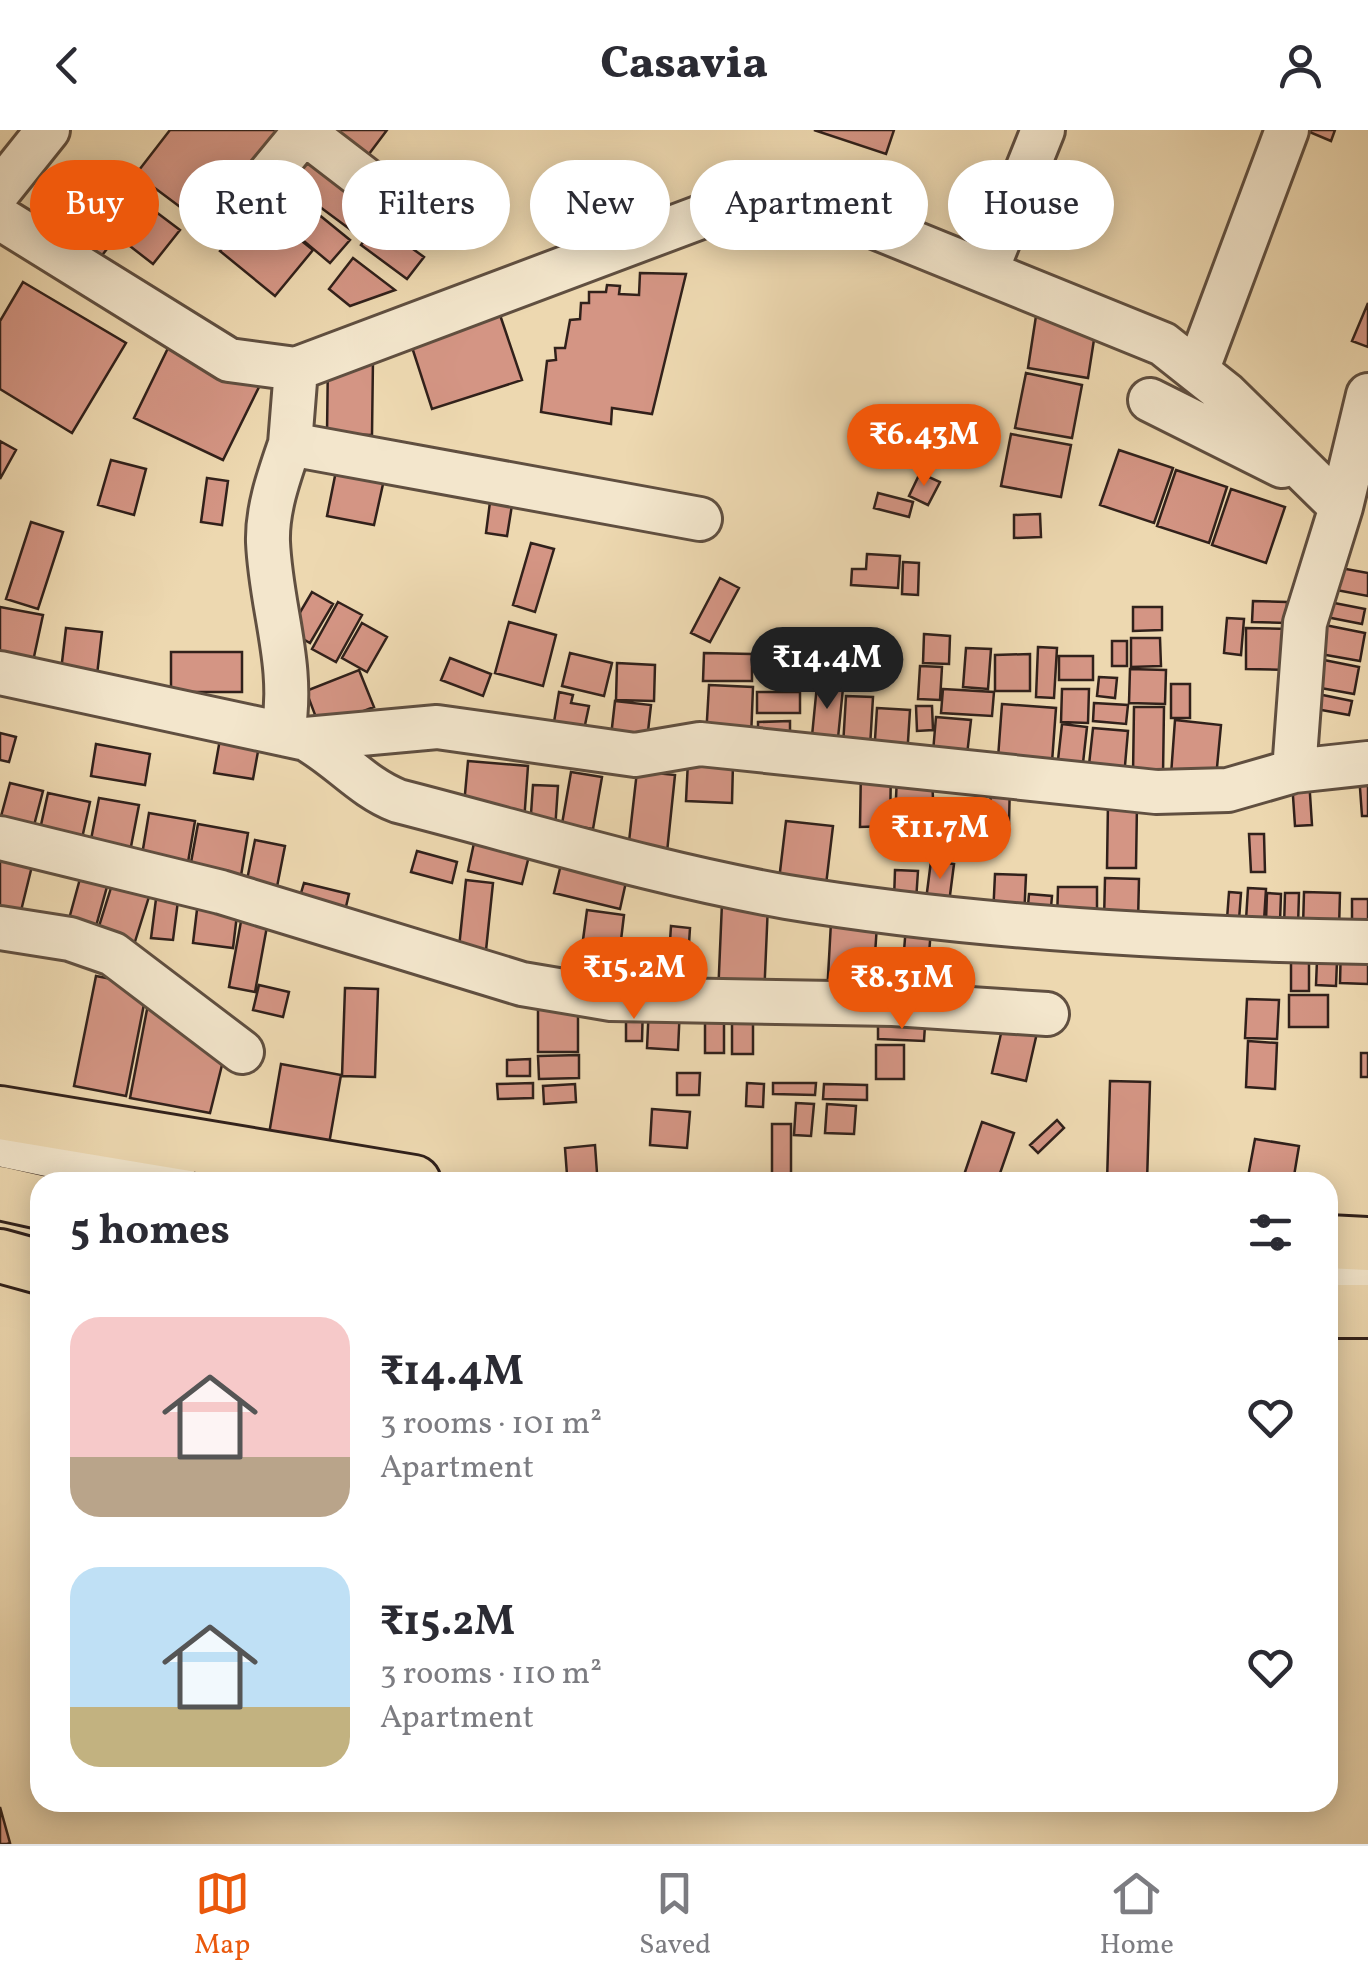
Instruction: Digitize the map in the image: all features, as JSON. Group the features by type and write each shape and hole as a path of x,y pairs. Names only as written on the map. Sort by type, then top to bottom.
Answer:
{"main road":[{"path":"0,1113 354,1172"},
{"path":"0,1193 30,1200"},
{"path":"1338,1242 1368,1244"},
{"path":"0,1256 30,1264"},
{"path":"1338,1310 1368,1311"}],"street":[{"path":"0,190 48,130"},
{"path":"986,272 1044,130"},
{"path":"1197,371 1288,130"},
{"path":"279,160 302,131 342,162"},
{"path":"0,218 229,360 296,369 754,197 796,195 1163,344 1197,371 1341,509"},
{"path":"294,737 289,672 268,538 276,486 290,444 296,369"},
{"path":"1294,771 1305,623 1341,509 1368,396"},
{"path":"1150,400 1341,509"},
{"path":"290,444 700,519"},
{"path":"0,673 294,737 329,752 370,790 398,801 788,896 984,920 1258,940 1368,942"},
{"path":"294,737 437,727 635,755 700,744 1156,792 1228,790 1294,771 1368,764"},
{"path":"0,838 221,892 522,984 611,1000 893,1004 1047,1014"},
{"path":"0,928 70,939 113,954 242,1052"},
{"path":"0,1146 127,1172"},
{"path":"1338,1278 1368,1278"}],"building":[{"path":"170,130 274,130 286,139 270,160 179,160 179,206 159,191 159,160 147,160"},
{"path":"313,130 387,130 364,160 352,160"},
{"path":"814,130 894,130 886,154"},
{"path":"1305,130 1335,130 1331,141"},
{"path":"296,149 311,160 288,160"},
{"path":"322,169 342,184 342,223 322,208"},
{"path":"159,214 179,231 153,264 135,250 159,250"},
{"path":"322,217 342,233 342,249 330,263 315,250 322,250"},
{"path":"76,250 106,250 93,267 74,253"},
{"path":"221,250 313,250 275,296"},
{"path":"368,250 414,250 424,257 407,279"},
{"path":"353,258 395,290 350,306 329,289"},
{"path":"640,273 686,274 652,414 612,408 611,424 541,412 547,361 556,360 555,348 565,348 570,320 580,319 581,303 589,303 589,292 606,292 607,285 620,286 619,294 639,295"},
{"path":"23,282 126,343 72,433 0,389 0,321"},
{"path":"1368,303 1368,347 1352,341"},
{"path":"498,309 522,380 432,409 409,338"},
{"path":"1036,316 1096,327 1088,378 1028,368"},
{"path":"171,342 260,385 223,460 134,418"},
{"path":"328,358 373,359 372,435 327,434"},
{"path":"1026,373 1082,385 1072,438 1015,428"},
{"path":"1011,434 1071,445 1061,497 1001,486"},
{"path":"0,441 16,450 0,479"},
{"path":"1119,450 1173,468 1154,523 1100,505"},
{"path":"339,456 387,466 374,525 327,516"},
{"path":"111,460 146,469 134,515 98,505"},
{"path":"1176,470 1227,487 1209,543 1157,526"},
{"path":"920,473 940,482 928,505 909,496"},
{"path":"207,478 228,481 222,525 201,522"},
{"path":"1231,489 1285,507 1266,563 1212,545"},
{"path":"878,493 913,502 909,517 874,508"},
{"path":"490,502 512,505 507,536 486,533"},
{"path":"1040,514 1041,537 1014,538 1014,515"},
{"path":"31,522 63,532 38,609 6,599"},
{"path":"531,543 554,549 535,612 513,605"},
{"path":"867,554 900,556 898,588 851,585 852,569 866,569"},
{"path":"903,562 919,563 918,595 902,594"},
{"path":"1335,567 1368,573 1368,596 1331,589"},
{"path":"720,578 739,588 710,642 691,633"},
{"path":"312,592 333,604 310,643 289,631"},
{"path":"1319,600 1365,609 1362,624 1316,615"},
{"path":"1253,601 1287,602 1287,623 1252,622"},
{"path":"338,602 362,615 336,662 312,649"},
{"path":"0,607 43,615 32,666 0,659"},
{"path":"1133,607 1162,607 1162,630 1133,631"},
{"path":"1227,618 1244,619 1241,655 1224,653"},
{"path":"509,622 556,635 543,686 495,673"},
{"path":"362,623 387,637 367,672 342,658"},
{"path":"1315,623 1365,633 1360,661 1309,652"},
{"path":"66,628 102,632 97,675 61,671"},
{"path":"1246,628 1289,629 1289,670 1246,669"},
{"path":"924,634 950,636 949,664 923,663"},
{"path":"1131,638 1160,638 1161,666 1131,667"},
{"path":"1112,641 1127,641 1127,666 1112,666"},
{"path":"1038,647 1057,648 1054,698 1036,697"},
{"path":"819,648 880,649 879,669 819,667"},
{"path":"966,648 991,649 988,689 963,687"},
{"path":"171,652 242,652 242,692 171,692"},
{"path":"570,653 612,663 604,696 562,686"},
{"path":"704,653 752,654 752,681 703,681"},
{"path":"1030,654 1030,691 995,691 995,655"},
{"path":"1059,656 1093,656 1093,680 1059,680"},
{"path":"1309,657 1359,667 1354,694 1304,685"},
{"path":"450,658 491,674 483,696 441,680"},
{"path":"617,663 655,665 654,701 616,700"},
{"path":"920,666 942,667 940,700 918,699"},
{"path":"1130,669 1166,670 1165,704 1129,703"},
{"path":"359,670 374,707 320,728 306,691"},
{"path":"818,675 844,678 837,748 811,746"},
{"path":"1099,677 1117,678 1115,698 1097,696"},
{"path":"1171,684 1190,684 1190,718 1171,718"},
{"path":"709,685 753,687 751,739 706,737"},
{"path":"943,689 994,692 992,716 941,713"},
{"path":"1062,689 1089,689 1088,723 1061,722"},
{"path":"559,692 573,695 571,703 589,706 582,739 552,734"},
{"path":"757,692 800,692 800,713 757,713"},
{"path":"1308,692 1352,701 1349,715 1305,707"},
{"path":"846,696 873,697 870,747 843,746"},
{"path":"615,701 651,705 646,749 610,745"},
{"path":"1094,703 1128,705 1126,724 1093,721"},
{"path":"1002,704 1056,708 1052,762 998,758"},
{"path":"916,706 932,706 933,730 917,731"},
{"path":"1134,707 1164,707 1163,775 1133,775"},
{"path":"877,708 910,710 907,757 874,755"},
{"path":"936,717 971,720 967,755 933,752"},
{"path":"1175,720 1221,725 1216,778 1171,775"},
{"path":"790,721 790,745 758,745 758,722"},
{"path":"1062,724 1087,727 1082,772 1057,769"},
{"path":"222,728 261,735 253,779 214,773"},
{"path":"1093,728 1128,731 1124,777 1088,774"},
{"path":"0,733 16,737 9,762 0,760"},
{"path":"96,744 150,754 145,785 91,776"},
{"path":"468,761 528,766 524,822 463,816"},
{"path":"688,761 733,763 732,803 686,801"},
{"path":"861,767 891,768 890,826 860,827"},
{"path":"637,771 675,775 666,862 627,859"},
{"path":"571,772 602,777 593,829 562,824"},
{"path":"1368,773 1368,816 1362,816 1359,774"},
{"path":"897,776 932,777 934,821 895,821"},
{"path":"991,779 1010,780 1009,824 990,823"},
{"path":"1309,779 1312,825 1295,826 1292,781"},
{"path":"10,783 43,791 32,833 0,820"},
{"path":"533,785 558,786 555,830 530,828"},
{"path":"48,793 90,802 81,843 39,834"},
{"path":"99,798 139,805 129,857 89,850"},
{"path":"1108,802 1137,803 1136,868 1107,868"},
{"path":"149,813 195,821 186,874 140,867"},
{"path":"786,821 833,826 826,885 779,880"},
{"path":"198,824 248,833 239,888 188,879"},
{"path":"906,824 932,825 932,847 906,846"},
{"path":"1249,834 1264,834 1265,872 1251,872"},
{"path":"255,840 285,846 275,897 245,890"},
{"path":"474,843 529,856 522,884 468,871"},
{"path":"565,848 630,864 620,909 554,893"},
{"path":"417,851 457,862 452,883 411,872"},
{"path":"0,858 32,866 19,919 0,914"},
{"path":"931,861 954,864 949,903 926,900"},
{"path":"895,870 918,871 916,901 894,900"},
{"path":"995,874 1026,875 1024,918 993,916"},
{"path":"81,875 108,883 93,937 66,930"},
{"path":"115,875 152,887 133,948 96,936"},
{"path":"1105,878 1139,879 1138,922 1104,921"},
{"path":"466,880 493,883 485,960 458,957"},
{"path":"304,883 349,894 344,915 298,903"},
{"path":"1058,887 1097,887 1097,922 1057,921"},
{"path":"1248,888 1266,889 1264,921 1246,920"},
{"path":"157,891 179,893 173,940 151,938"},
{"path":"1229,892 1241,893 1239,920 1227,919"},
{"path":"1304,892 1340,893 1339,929 1303,927"},
{"path":"199,893 239,898 233,948 193,943"},
{"path":"1267,893 1281,894 1280,922 1266,921"},
{"path":"1285,893 1299,893 1298,927 1284,927"},
{"path":"1029,894 1052,896 1050,919 1027,917"},
{"path":"1352,899 1368,899 1368,925 1352,925"},
{"path":"722,903 768,904 764,998 718,996"},
{"path":"244,905 270,910 255,992 229,987"},
{"path":"587,910 624,915 616,982 578,977"},
{"path":"907,914 932,917 925,1003 900,1000"},
{"path":"831,922 877,925 872,998 827,995"},
{"path":"671,926 690,928 686,988 667,987"},
{"path":"1341,943 1368,944 1368,984 1340,983"},
{"path":"1291,952 1309,952 1309,991 1291,991"},
{"path":"1317,960 1337,961 1336,986 1316,985"},
{"path":"96,976 127,982 146,994 126,1096 74,1086"},
{"path":"259,985 289,992 283,1017 253,1010"},
{"path":"345,988 378,989 375,1077 342,1076"},
{"path":"150,994 225,1053 210,1113 130,1098"},
{"path":"1289,995 1328,995 1328,1027 1289,1027"},
{"path":"1247,999 1279,1000 1277,1039 1245,1038"},
{"path":"626,1004 643,1004 642,1041 626,1041"},
{"path":"732,1004 753,1004 753,1054 732,1054"},
{"path":"649,1005 680,1007 678,1050 647,1048"},
{"path":"538,1007 578,1007 578,1052 538,1052"},
{"path":"705,1012 724,1012 724,1053 705,1053"},
{"path":"1005,1016 1039,1024 1026,1081 992,1073"},
{"path":"878,1024 925,1025 924,1041 878,1039"},
{"path":"1248,1041 1277,1043 1275,1089 1246,1087"},
{"path":"876,1045 904,1045 904,1079 876,1079"},
{"path":"1361,1053 1368,1053 1368,1077 1361,1077"},
{"path":"579,1055 579,1078 539,1079 538,1056"},
{"path":"530,1059 530,1076 507,1076 507,1060"},
{"path":"281,1064 341,1075 329,1144 269,1134"},
{"path":"677,1073 700,1073 699,1095 677,1095"},
{"path":"1110,1081 1150,1082 1147,1172 1107,1172"},
{"path":"533,1083 533,1098 498,1099 497,1084"},
{"path":"747,1083 764,1084 763,1107 746,1106"},
{"path":"773,1083 816,1083 815,1095 773,1094"},
{"path":"575,1084 576,1102 544,1104 543,1086"},
{"path":"824,1084 867,1085 867,1100 823,1099"},
{"path":"796,1103 814,1104 811,1136 794,1135"},
{"path":"827,1104 856,1106 854,1134 825,1133"},
{"path":"652,1109 690,1112 687,1148 650,1145"},
{"path":"1057,1120 1064,1128 1038,1153 1030,1145"},
{"path":"982,1122 1014,1133 1000,1172 965,1172"},
{"path":"772,1124 791,1124 791,1172 772,1172"},
{"path":"1255,1139 1299,1146 1295,1172 1249,1172"},
{"path":"595,1145 597,1172 567,1172 565,1148"},
{"path":"0,1807 10,1843 7,1844 0,1844"}]}
